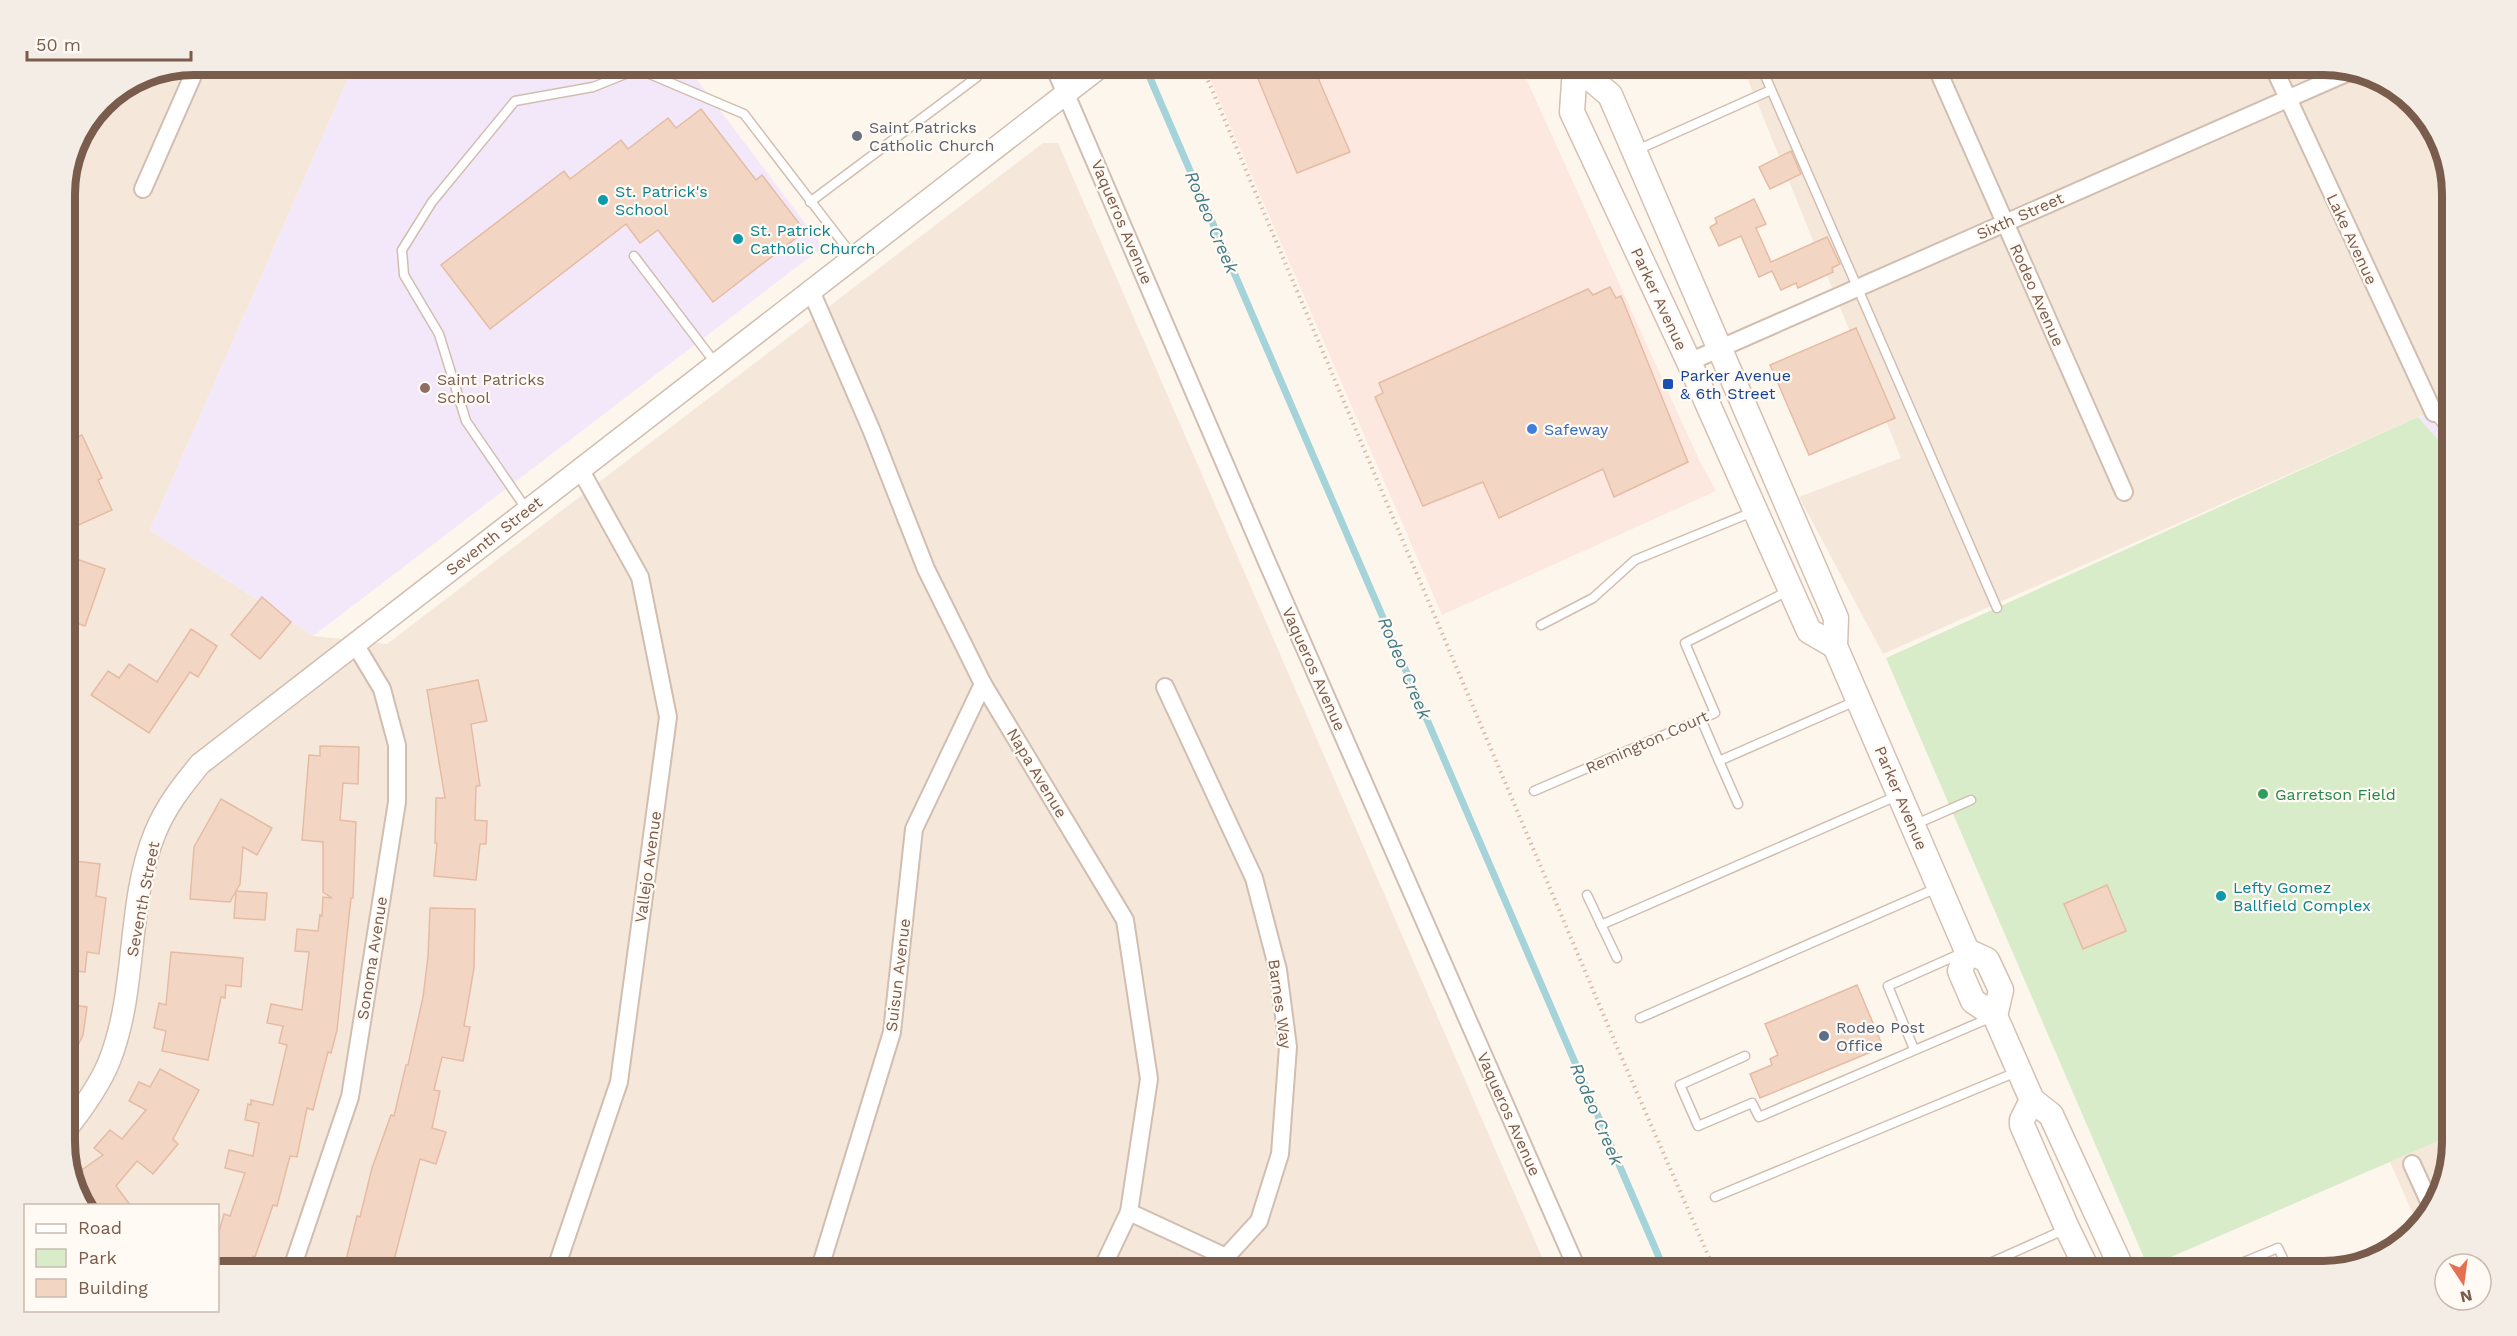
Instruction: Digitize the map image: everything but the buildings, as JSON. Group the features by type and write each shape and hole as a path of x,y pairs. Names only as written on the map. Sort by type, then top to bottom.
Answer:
{"main road":[{"name":"Parker Avenue","path":"1574,75 1572,112 1689,362 1790,590 1809,631 1835,646"},
{"name":"Parker Avenue","path":"1585,75 1610,95 1836,618 1835,646 1967,951"},
{"path":"1967,951 1988,960 2001,990 1995,1016 2032,1100 2051,1115 2118,1261"},
{"path":"2032,1100 2022,1120 2022,1125 2083,1261"}],"street":[{"path":"143,189 193,75"},
{"name":"Vaqueros Avenue","path":"1058,75 1267,562 1573,1261"},
{"name":"Seventh Street","path":"75,1118 109,1062 124,1004 143,876 155,834 172,798 200,764 1090,75"},
{"name":"Rodeo Avenue","path":"1940,75 2124,492"},
{"name":"Lake Avenue","path":"2277,75 2434,413"},
{"name":"Sixth Street","path":"1689,362 2339,76"},
{"name":"Napa Avenue","path":"811,291 871,429 926,569 983,684 1125,921 1149,1079 1130,1212 1106,1261"},
{"name":"Vallejo Avenue","path":"559,1261 619,1082 668,717 640,577 580,469"},
{"name":"Sonoma Avenue","path":"295,1261 350,1097 397,802 397,745 388,711 381,689 355,644"},
{"name":"Suisun Avenue","path":"822,1261 892,1032 914,829 983,684"},
{"name":"Barnes Way","path":"1130,1212 1226,1257 1259,1221 1280,1154 1288,1047 1278,970 1254,878 1165,687"},
{"path":"2412,1164 2428,1199"}],"lane":[{"path":"527,510 466,421 439,334 404,275 402,250 432,202 515,101 593,87 621,75"},
{"path":"657,75 744,114 854,258"},
{"path":"810,202 977,77 976,75"},
{"path":"1765,75 1996,608"},
{"path":"1634,151 1771,90"},
{"path":"634,256 716,364"},
{"path":"2434,413 2442,423"},
{"path":"1541,625 1593,598 1635,560 1755,511"},
{"name":"Remington Court","path":"1534,791 1715,713 1685,643 1790,590"},
{"path":"1719,761 1858,700"},
{"path":"1701,718 1738,804"},
{"path":"1601,925 1899,795"},
{"path":"1912,825 1971,800"},
{"path":"1640,1018 1939,887"},
{"path":"1587,895 1617,958"},
{"path":"1914,1049 1888,986 1967,951"},
{"path":"1745,1056 1680,1084 1698,1126 1752,1103 1759,1117 1995,1016"},
{"path":"1715,1197 2019,1071"},
{"path":"1996,1261 2067,1228"},
{"path":"2248,1261 2278,1248 2284,1261"}],"path":[{"path":"1206,75 1710,1261"}],"shaded area":[{"path":"186,75 350,75 150,530 313,636 387,644 1043,143 1058,143 1544,1261 219,1261 219,1204 93,1204 81,1181 75,1150 75,186 84,148 104,115 141,87 170,77"},
{"name":"Saint Patricks School","path":"350,75 694,75 823,247 313,636 150,530"},
{"path":"1208,75 1525,75 1700,462 1716,491 1442,615"},
{"path":"1746,75 2339,76 2369,84 2389,95 2413,115 2422,128 2436,155 2442,186 2442,406 1883,654 1799,497 1901,458"},
{"path":"2442,406 2442,444 2418,417"},
{"path":"2442,1139 2440,1166 2436,1181 2430,1195 2415,1218 2390,1162"}],"green space":[{"name":"Lefty Gomez Ballfield Complex","path":"2418,417 2442,444 2442,1139 2162,1261 2145,1261 1886,658"}],"waterway":[{"name":"Rodeo Creek","path":"1149,75 1661,1261"}],"place":[{"name":"Saint Patricks Catholic Church","path":"857,136"},
{"name":"St. Patrick's School","path":"603,200"},
{"name":"St. Patrick Catholic Church","path":"738,239"},
{"name":"Parker Avenue & 6th Street","path":"1668,384"},
{"name":"Saint Patricks School","path":"425,388"},
{"name":"Safeway","path":"1532,429"},
{"name":"Garretson Field","path":"2263,794"},
{"name":"Lefty Gomez Ballfield Complex","path":"2221,896"},
{"name":"Rodeo Post Office","path":"1824,1036"}]}
